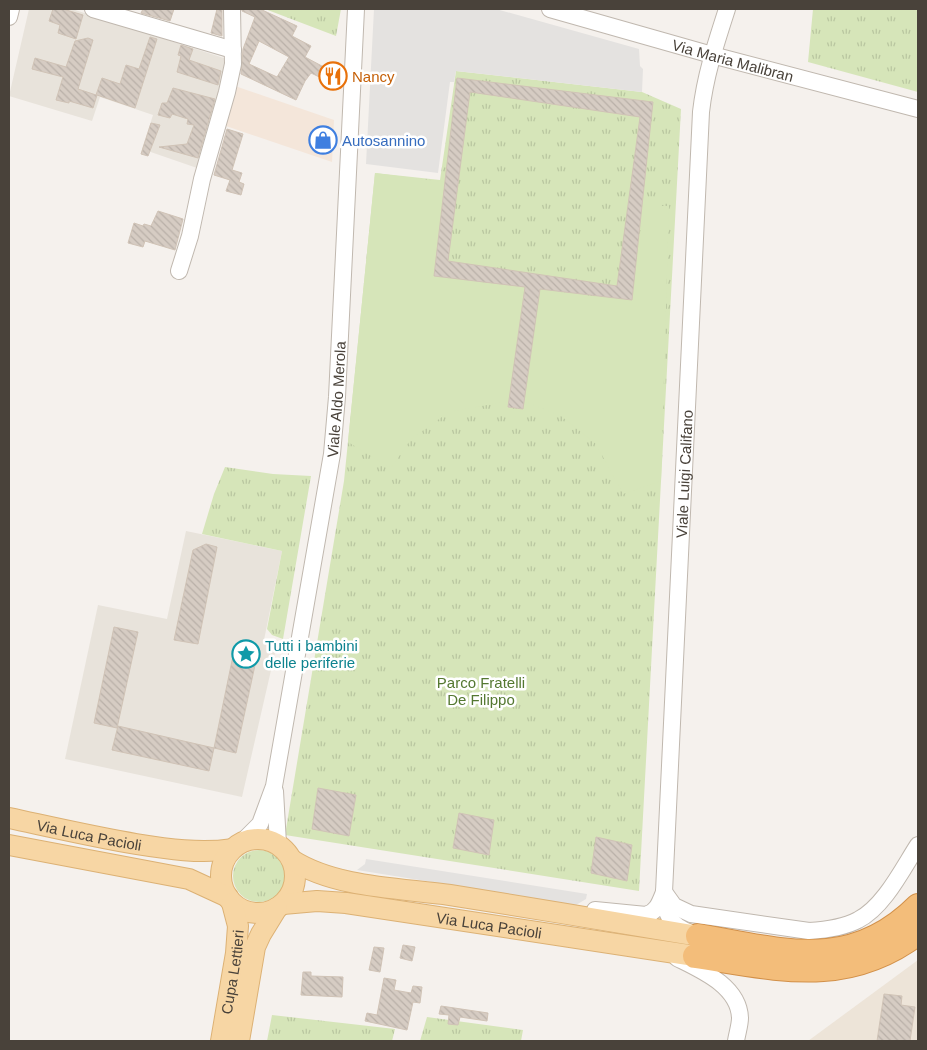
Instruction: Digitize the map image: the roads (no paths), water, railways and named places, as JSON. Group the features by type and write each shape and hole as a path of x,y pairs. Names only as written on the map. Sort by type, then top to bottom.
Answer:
{"highway":[{"path":"696,946 804,953 838,950 854,947 887,932 918,906"},
{"path":"696,946 793,970 835,969 854,966 888,953 918,933"}],"main road":[{"name":"Via Luca Pacioli","path":"9,818 160,848 217,852 238,845"},
{"path":"262,838 278,844 287,851 292,860 295,869 294,888 280,906 258,913 249,912 230,900 222,884 221,869 223,861 238,845 262,838"},
{"name":"Via Luca Pacioli","path":"9,845 189,879 230,900"},
{"name":"Via Luca Pacioli","path":"292,860 301,865 348,881 572,914 696,946"},
{"name":"Cupa Lettieri","path":"221,1041 236,953 238,926 230,900"},
{"name":"Via Luca Pacioli","path":"280,906 307,902 346,903 659,950 696,946"},
{"name":"Cupa Lettieri","path":"239,1041 255,947 260,934 280,906"}],"street":[{"path":"9,17 11,9"},
{"path":"92,9 233,50"},
{"path":"179,271 190,236 202,179 233,64 232,9"},
{"name":"Viale Aldo Merola","path":"238,845 260,824 274,786 332,454 337,397 356,9"},
{"name":"Via Maria Malibran","path":"550,9 712,55 918,109"},
{"name":"Viale Luigi Califano","path":"696,946 673,923 665,907 664,892 701,112 705,83 712,55 727,9"},
{"name":"Viale Aldo Merola","path":"274,786 278,844"},
{"path":"572,914 597,910 646,915 656,909 664,892 674,906 691,914 810,931 842,927 860,920 886,895 918,844"},
{"path":"659,950 693,966 725,986 736,1001 740,1017 736,1041"}],"place":[{"name":"Nancy","path":"333,76"},
{"name":"Autosannino","path":"323,140"},
{"name":"Tutti i bambini delle periferie","path":"246,654"}],"park label":[{"name":"Parco Fratelli De Filippo","path":"481,690"}]}
